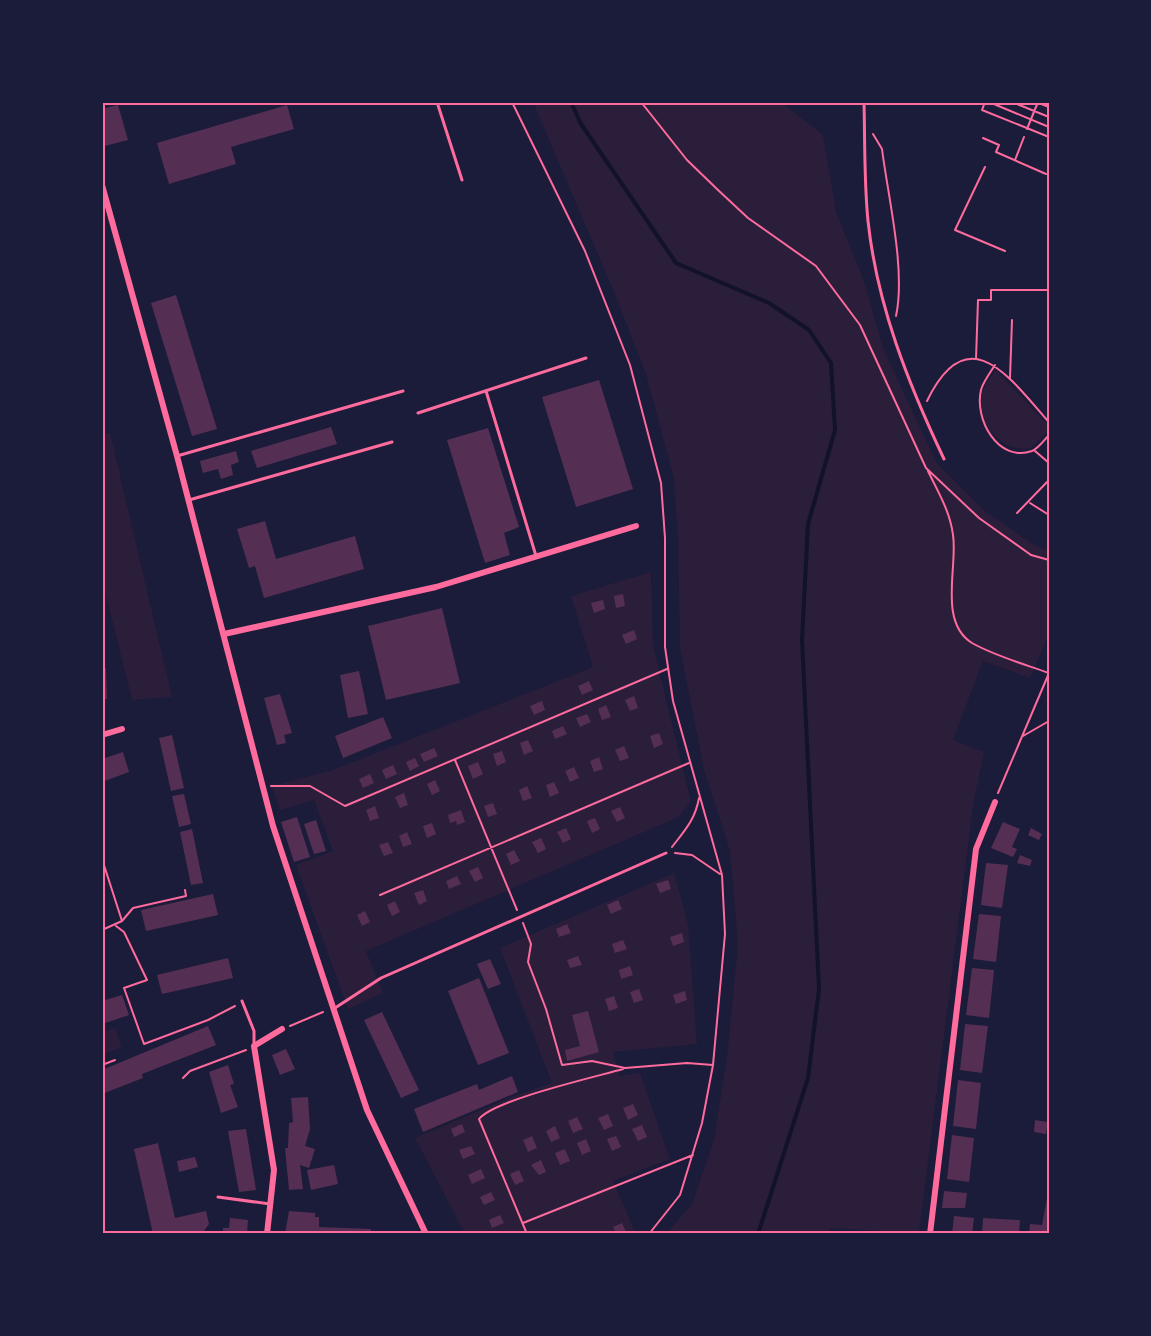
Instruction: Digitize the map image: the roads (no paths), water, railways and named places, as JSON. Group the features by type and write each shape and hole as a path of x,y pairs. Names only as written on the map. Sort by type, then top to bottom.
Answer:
{"street":[{"path":"102,184 177,456 263,789 367,1110 426,1234"},
{"path":"224,634 436,587 636,526"},
{"path":"102,735 122,729"},
{"path":"930,1234 976,849 995,802"},
{"path":"267,1234 274,1170 254,1046 282,1029"}],"lane":[{"path":"437,102 462,180"},
{"path":"864,102 868,223 878,283 892,337 922,412 944,459"},
{"path":"418,413 586,358"},
{"path":"177,456 403,391"},
{"path":"486,392 536,556"},
{"path":"188,501 392,442"},
{"path":"334,1008 381,978 520,915 666,853"},
{"path":"242,1001 254,1031 254,1046"},
{"path":"218,1197 272,1204"}],"waterway":[{"path":"571,102 581,124 676,263 769,303 809,330 831,363 835,430 808,524 802,640 819,989 808,1078 758,1234"}]}
